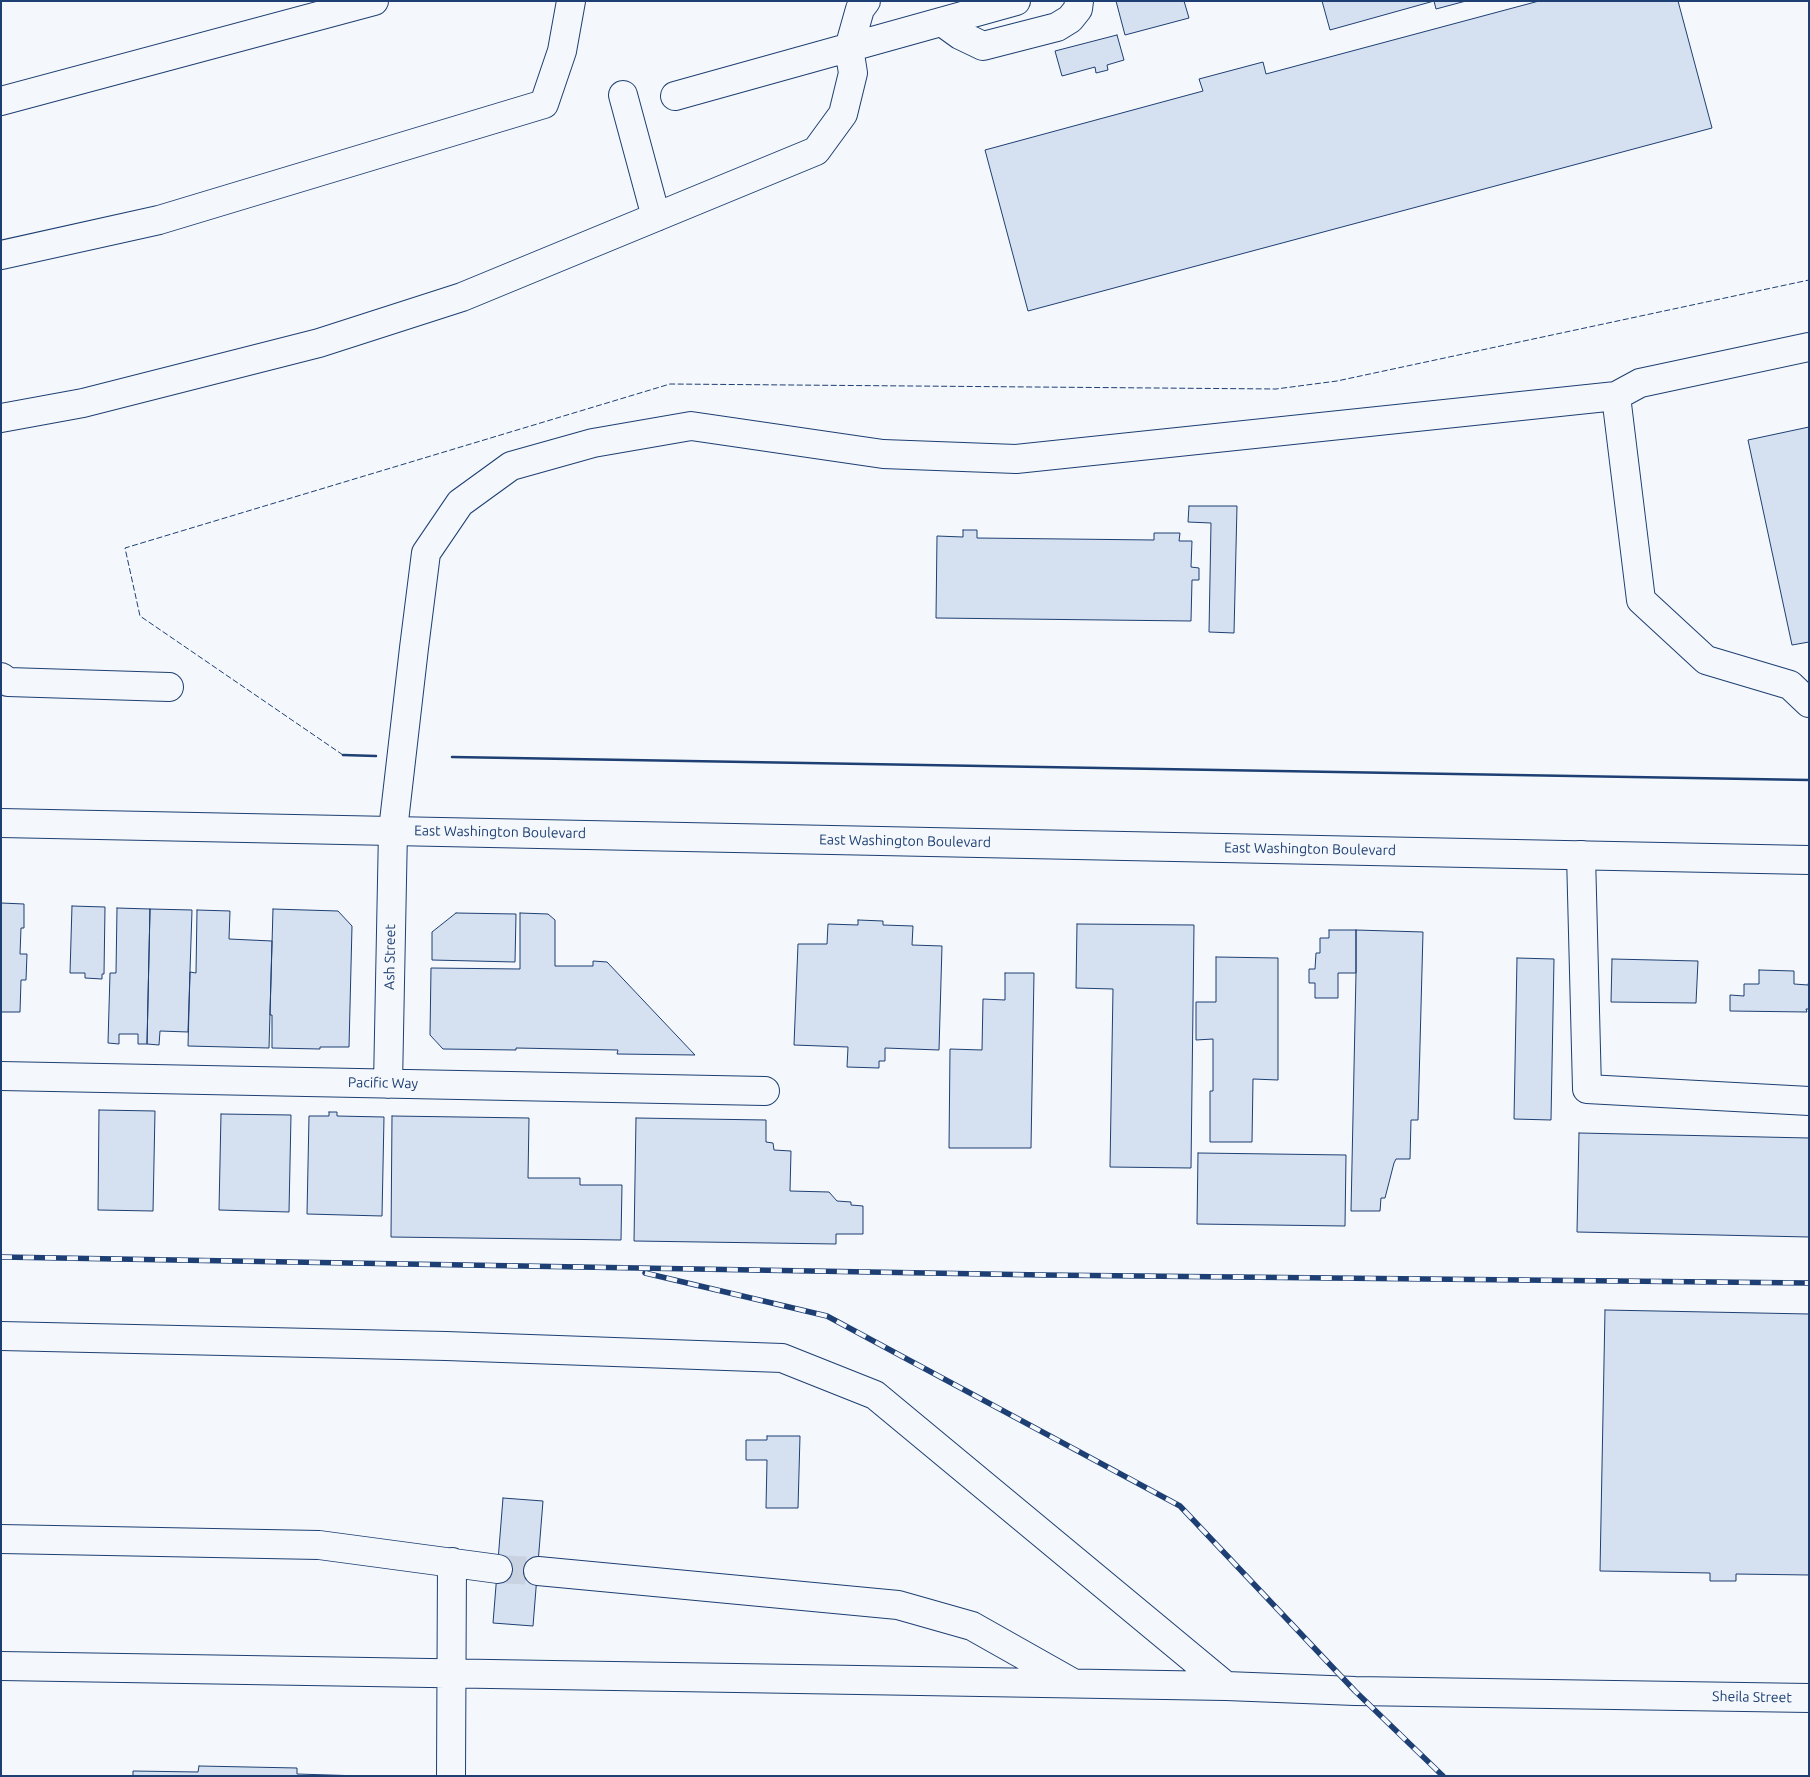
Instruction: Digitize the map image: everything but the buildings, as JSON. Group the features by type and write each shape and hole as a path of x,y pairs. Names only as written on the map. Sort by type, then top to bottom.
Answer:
{"main road":[{"path":"1,101 374,1"},
{"path":"1,255 159,220 544,104 562,51 570,1"},
{"path":"1,418 83,403 318,343 462,297 816,151 843,114 853,73 849,48 860,9 866,1"},
{"path":"675,96 1016,1"},
{"path":"942,22 960,35 983,46 1057,27 1070,19 1078,10 1080,1"},
{"path":"623,95 656,217"},
{"path":"1809,346 1640,383 1616,396 1641,600 1706,660 1790,685 1809,703"},
{"name":"Ash Street","path":"388,1084 393,830 426,553 460,503 510,466 593,444 691,426 883,454 1016,459 1616,396"},
{"path":"1,677 8,682 169,687"},
{"name":"East Washington Boulevard","path":"1,823 1809,860"},
{"path":"1581,855 1587,1089 1809,1101"},
{"name":"Pacific Way","path":"1,1076 765,1091"},
{"path":"1,1336 446,1346 782,1358 875,1394 1226,1686"},
{"path":"1,1539 319,1545 498,1569"},
{"path":"450,1776 452,1562"},
{"path":"538,1571 898,1604 972,1626 1074,1684"},
{"name":"Sheila Street","path":"1,1666 1226,1686 1365,1691 1809,1698"}],"tunnel":[{"path":"498,1569 538,1571"}],"railway":[{"path":"1,1257 1043,1275 1809,1283"},
{"path":"645,1273 827,1316 1180,1506 1355,1691 1443,1776"}],"fence":[{"path":"343,755 140,616 125,548 670,384 1276,389 1337,381 1809,280"}],"wall":[{"path":"343,755 376,756"},
{"path":"452,757 1809,780"}]}
